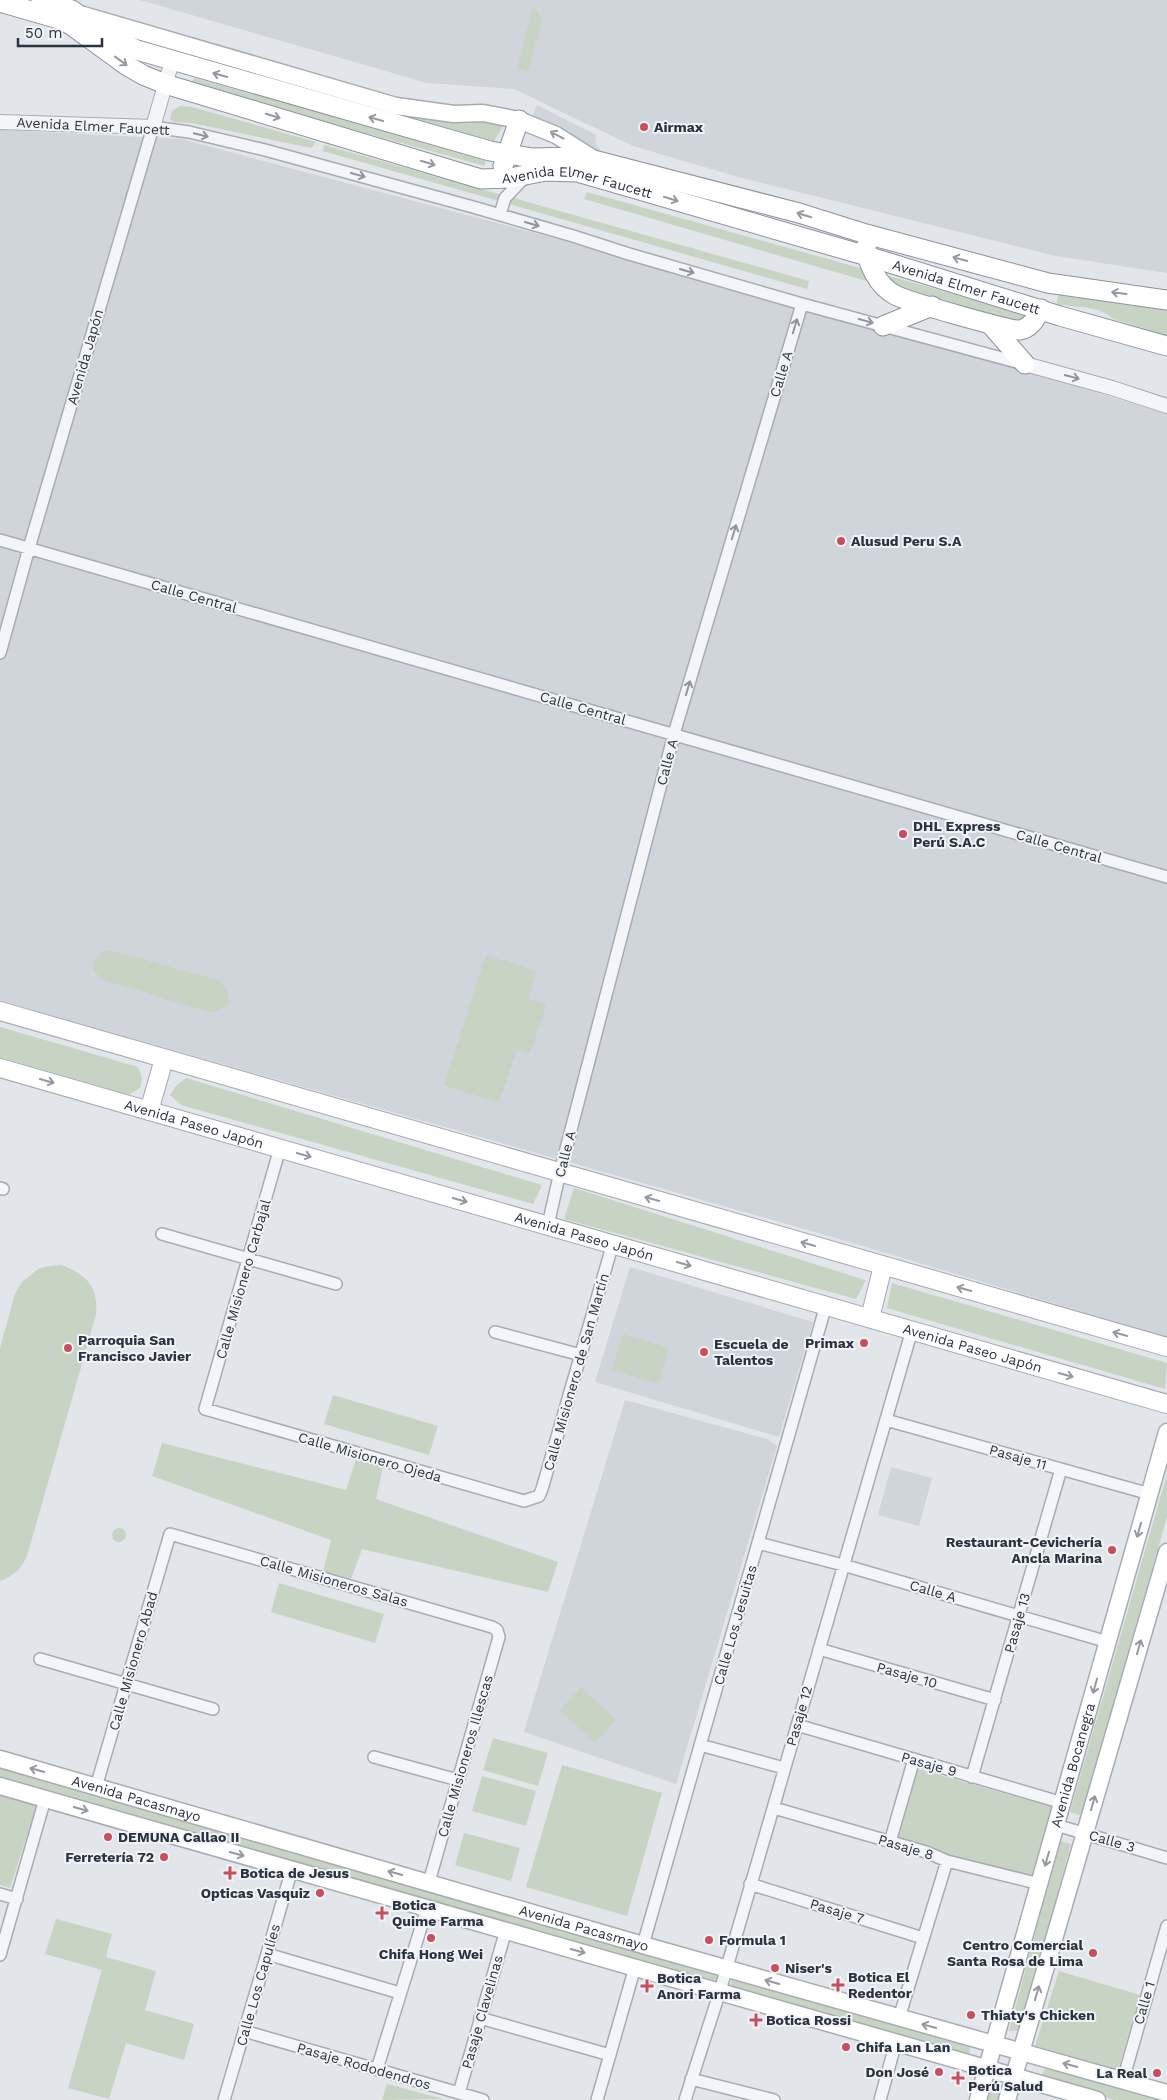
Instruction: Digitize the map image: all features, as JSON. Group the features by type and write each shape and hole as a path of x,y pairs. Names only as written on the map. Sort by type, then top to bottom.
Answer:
{"highway":[{"name":"Avenida Elmer Faucett","path":"41,0 80,14 99,31 124,46 172,61 508,154 542,158 582,157 596,168 727,216 867,256 1060,316 1167,346"},
{"name":"Avenida Elmer Faucett","path":"0,2 59,18 126,65 165,84 487,180 546,171 596,168 734,196 1048,283 1167,300"},
{"path":"487,180 504,166 520,120"},
{"path":"727,216 734,196"},
{"path":"866,234 867,256 878,281 894,295 990,324 1020,330 1030,326 1041,309"},
{"path":"883,326 932,306"},
{"path":"990,324 1024,364"}],"main road":[{"name":"Avenida Elmer Faucett","path":"80,14 396,106 454,114 483,113 520,120 556,134 596,168"},
{"path":"0,1011 1167,1347"},
{"path":"150,1110 164,1059"},
{"name":"Avenida Paseo Japón","path":"0,1068 1167,1404"},
{"path":"870,1318 884,1266"},
{"name":"Avenida Bocanegra","path":"978,2100 1167,1432"},
{"path":"1007,2100 1167,1552"},
{"name":"Avenida Pacasmayo","path":"0,1759 643,1945 1167,2093"},
{"name":"Avenida Pacasmayo","path":"0,1786 1097,2100"},
{"path":"547,1942 553,1919"}],"street":[{"name":"Avenida Japón","path":"0,653 172,61"},
{"name":"Avenida Elmer Faucett","path":"0,122 153,127 189,132 265,150 500,214 802,304 1120,390 1167,406"},
{"path":"500,214 505,198 528,174"},
{"name":"Calle A","path":"548,1225 560,1172 674,734 802,304"},
{"name":"Calle Central","path":"0,540 1167,877"},
{"name":"Calle Misionero Carbajal","path":"205,1410 280,1148"},
{"path":"162,1234 336,1284"},
{"name":"Calle Misionero de San Martín","path":"534,1498 539,1496 542,1489 613,1243"},
{"name":"Calle Los Jesuitas","path":"643,1945 826,1305"},
{"name":"Pasaje 12","path":"685,2100 720,1992 912,1330"},
{"path":"495,1332 580,1355"},
{"name":"Calle Misionero Ojeda","path":"205,1410 524,1501 534,1498"},
{"name":"Pasaje 11","path":"886,1420 1150,1494"},
{"name":"Pasaje 13","path":"972,1777 1061,1469"},
{"name":"Calle Misioneros Salas","path":"170,1534 492,1626 497,1630"},
{"name":"Calle Misionero Abad","path":"96,1787 170,1534"},
{"name":"Calle A","path":"758,1543 843,1565 1108,1642"},
{"name":"Calle Misioneros Illescas","path":"429,1882 499,1637 497,1630"},
{"name":"Pasaje 10","path":"819,1649 995,1700"},
{"path":"40,1659 213,1709"},
{"name":"Pasaje 9","path":"796,1725 1062,1802"},
{"path":"700,1745 784,1768"},
{"path":"374,1757 458,1780"},
{"path":"890,1842 914,1759"},
{"path":"0,1955 45,1799"},
{"name":"Pasaje 8","path":"774,1808 926,1852 947,1861 1040,1884"},
{"name":"Calle 3","path":"1056,1825 1167,1858"},
{"path":"899,2018 947,1861"},
{"name":"Calle Los Capulíes","path":"224,2100 292,1869"},
{"name":"Pasaje 7","path":"750,1884 923,1938"},
{"path":"0,1894 17,1899"},
{"path":"377,2069 426,1908"},
{"name":"Calle 1","path":"1122,2080 1167,1926"},
{"name":"Pasaje Clavelinas","path":"459,2093 506,1930"},
{"path":"267,1954 400,1992"},
{"path":"597,2100 635,1968"},
{"path":"480,2018 610,2055"},
{"name":"Pasaje Rododendros","path":"244,2032 483,2100"},
{"path":"880,2100 896,2042"},
{"path":"691,2079 774,2100"}],"shaded area":[{"path":"140,0 1167,0 1167,273 1056,256 742,178 633,146 514,89 427,83"},
{"path":"537,105 596,135 595,142 602,152 532,117"},
{"path":"0,130 181,139 542,235 967,353 1167,414 1167,1337 822,1234 0,1001"},
{"name":"Escuela de Talentos","path":"630,1267 813,1322 779,1437 595,1382"},
{"path":"625,1400 767,1439 777,1446 676,1784 524,1732"},
{"path":"891,1467 932,1478 919,1526 878,1515"}],"green space":[{"path":"533,6 542,19 528,72 517,69"},
{"path":"194,78 485,159 485,166 191,85"},
{"path":"180,106 192,107 316,142 311,148 192,123 174,122 170,119 172,111"},
{"path":"402,111 505,123 494,141 400,118"},
{"path":"324,145 809,281 807,289 323,151"},
{"path":"587,192 1022,313 1027,316 1018,325 584,199"},
{"path":"1060,291 1167,307 1167,335 1113,319 1108,314 1094,309 1057,304"},
{"path":"103,951 113,951 221,981 228,992 227,1006 212,1013 101,979 93,968 95,961"},
{"path":"486,955 537,971 528,999 546,1005 530,1053 517,1049 499,1103 444,1085"},
{"path":"0,1027 138,1067 142,1078 140,1088 128,1095 0,1058"},
{"path":"186,1078 542,1185 533,1204 181,1105 170,1095 175,1087"},
{"path":"574,1188 866,1280 856,1299 564,1219"},
{"path":"61,1265 78,1273 89,1283 95,1297 96,1315 27,1556 16,1571 0,1581 0,1348 15,1294 22,1282 38,1269"},
{"path":"892,1283 1167,1363 1165,1389 887,1308"},
{"path":"623,1334 669,1348 659,1384 612,1370"},
{"path":"333,1395 438,1426 429,1455 324,1424"},
{"path":"162,1443 346,1490 356,1459 383,1467 376,1499 558,1562 548,1592 362,1549 351,1579 323,1572 331,1540 152,1476"},
{"path":"1167,1474 1167,1517 1081,1815 1070,1812"},
{"path":"119,1528 124,1530 126,1535 124,1540 119,1542 114,1540 112,1535 114,1530"},
{"path":"279,1583 384,1614 375,1643 271,1612"},
{"path":"581,1687 616,1720 595,1743 560,1710"},
{"path":"493,1738 548,1753 538,1786 483,1770"},
{"path":"0,1759 726,1969 720,1991 0,1786"},
{"path":"562,1765 662,1793 627,1916 526,1887"},
{"path":"918,1769 1054,1807 1033,1880 897,1841"},
{"path":"482,1776 536,1791 526,1826 472,1811"},
{"path":"0,1793 37,1804 10,1888 0,1885"},
{"path":"464,1833 520,1848 511,1881 455,1865"},
{"path":"1060,1841 1071,1844 1020,2030 1009,2031"},
{"path":"56,1919 112,1934 106,1957 156,1971 145,2010 194,2024 184,2060 126,2043 109,2099 68,2088 102,1970 45,1954"},
{"path":"1059,1971 1140,1995 1118,2070 1035,2046"},
{"path":"732,1980 969,2046 969,2056 729,1988"},
{"path":"1045,2069 1157,2100 1114,2100 1045,2080 1041,2076"},
{"path":"387,2084 443,2099 382,2100"},
{"path":"997,2089 1002,2093 1000,2100 987,2100 989,2091"}],"place":[{"name":"Airmax","path":"644,127"},
{"name":"Alusud Peru S.A","path":"841,541"},
{"name":"DHL Express Perú S.A.C","path":"903,834"},
{"name":"Primax","path":"864,1343"},
{"name":"Parroquia San Francisco Javier","path":"68,1348"},
{"name":"Escuela de Talentos","path":"704,1352"},
{"name":"Restaurant-Cevichería Ancla Marina","path":"1112,1550"},
{"name":"DEMUNA Callao II","path":"108,1837"},
{"name":"Ferretería 72","path":"164,1857"},
{"name":"Botica de Jesus","path":"230,1873"},
{"name":"Opticas Vasquiz","path":"320,1893"},
{"name":"Botica Quime Farma","path":"382,1913"},
{"name":"Chifa Hong Wei","path":"431,1938"},
{"name":"Formula 1","path":"709,1940"},
{"name":"Centro Comercial Santa Rosa de Lima","path":"1093,1953"},
{"name":"Niser's","path":"775,1968"},
{"name":"Botica El Redentor","path":"838,1985"},
{"name":"Botica Anori Farma","path":"647,1986"},
{"name":"Thiaty's Chicken","path":"971,2015"},
{"name":"Botica Rossi","path":"756,2020"},
{"name":"Chifa Lan Lan","path":"846,2047"},
{"name":"Don José","path":"939,2072"},
{"name":"La Real","path":"1157,2073"},
{"name":"Botica Perú Salud","path":"958,2078"}]}
